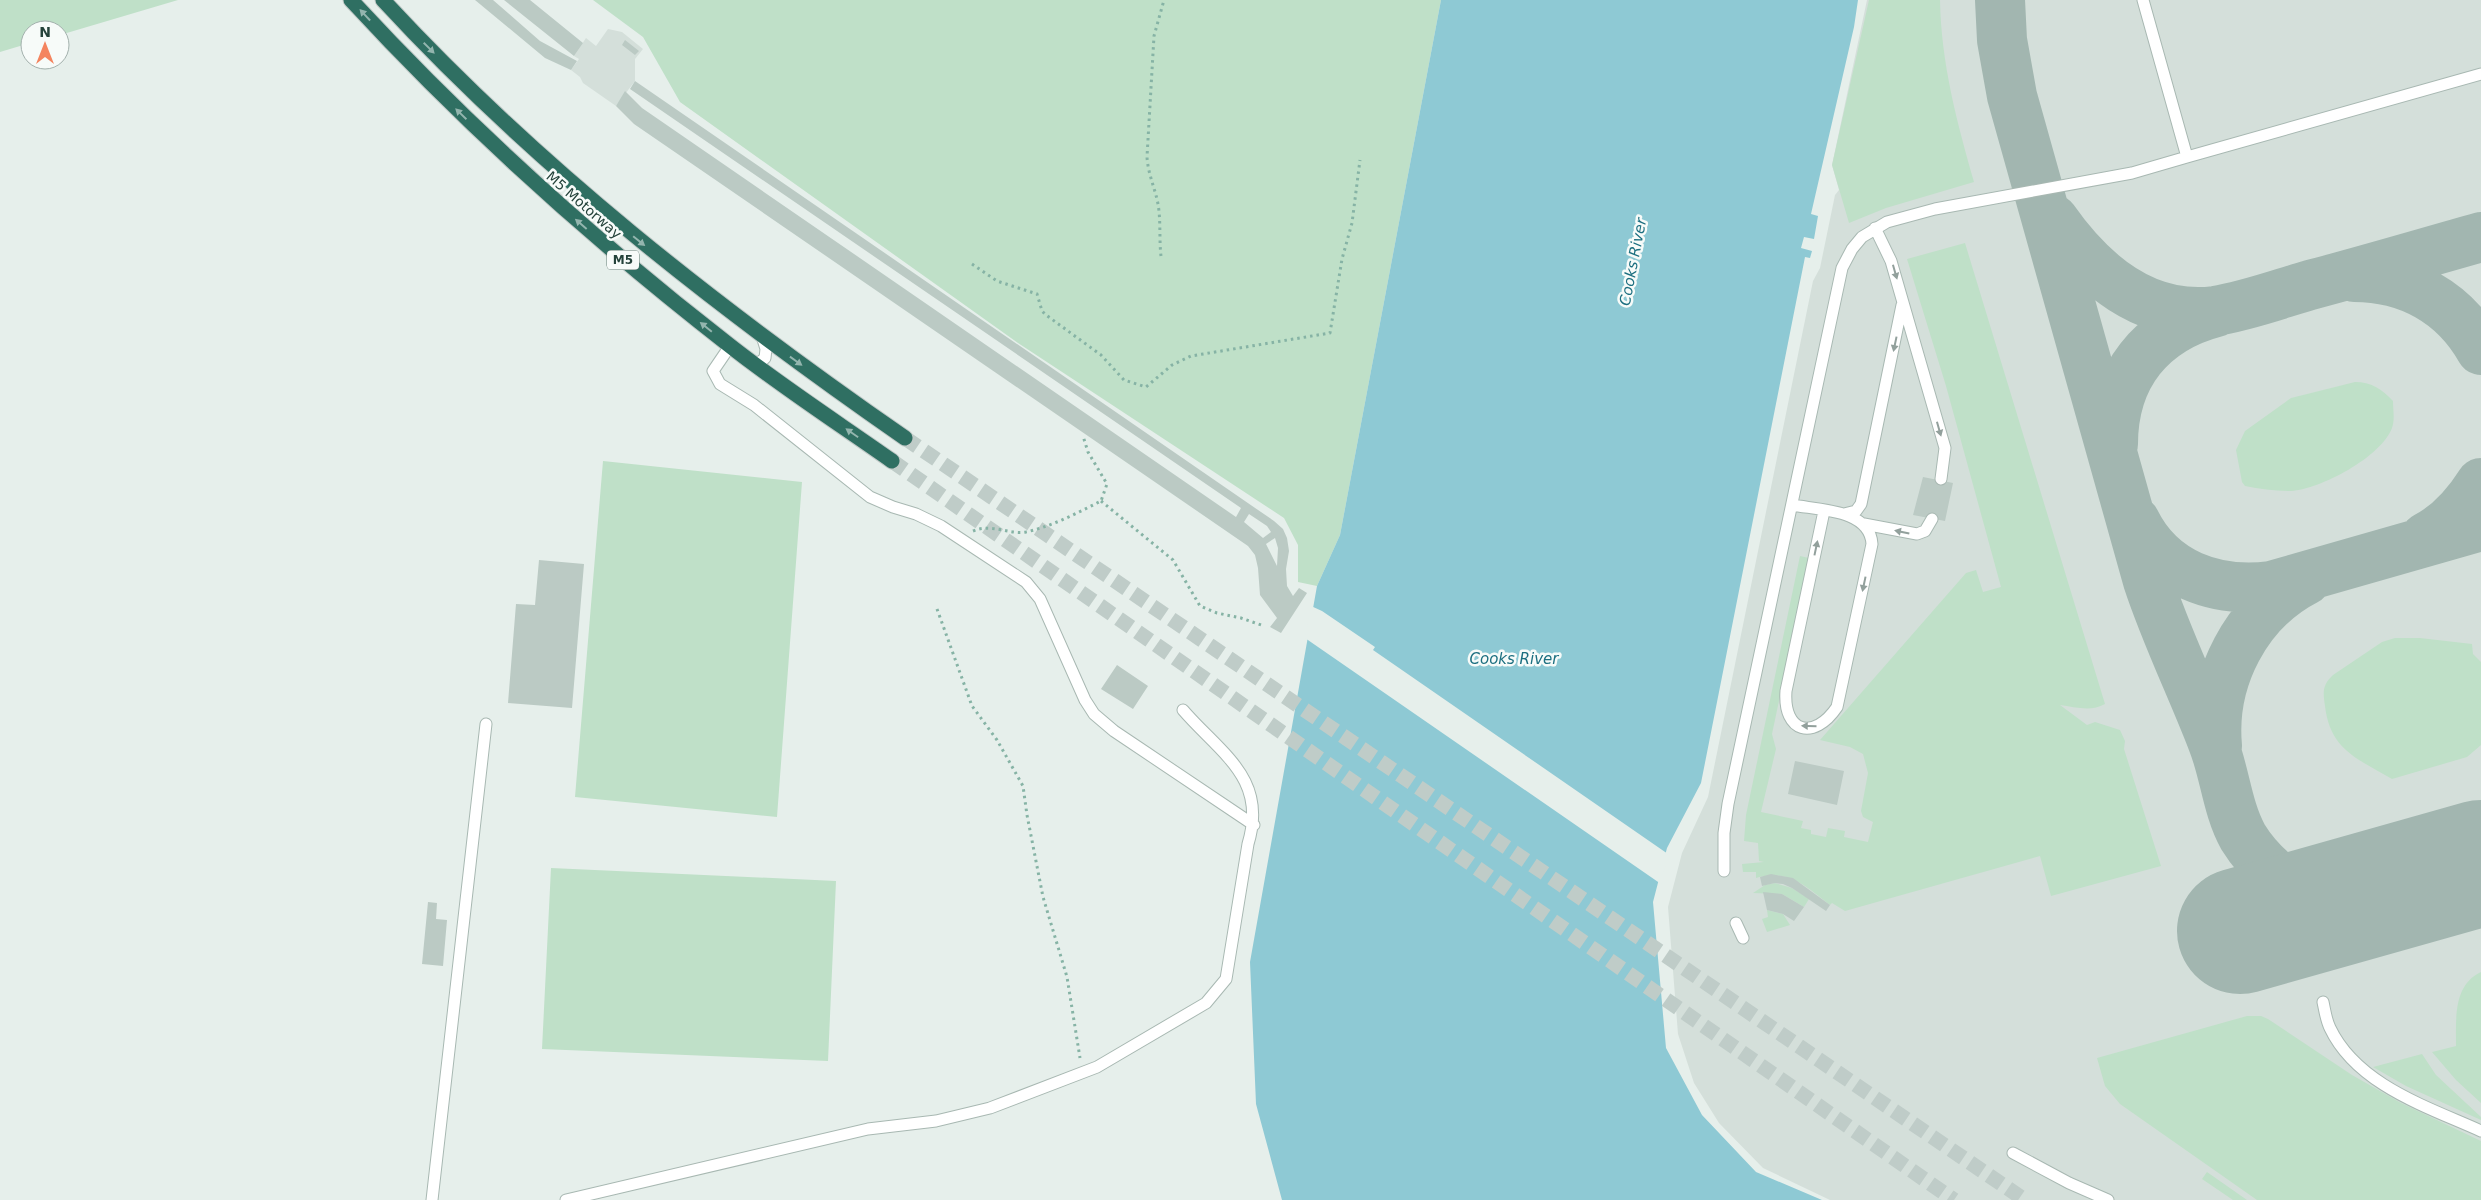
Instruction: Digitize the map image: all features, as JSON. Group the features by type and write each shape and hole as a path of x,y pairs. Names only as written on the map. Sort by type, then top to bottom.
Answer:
{"highway":[{"name":"M5 Motorway","path":"351,0 457,110 549,196 652,284 752,363 892,461"},
{"name":"M5 Motorway","path":"383,0 472,91 585,195 681,275 762,336 905,438"}],"lane":[{"path":"2143,0 2187,157"},
{"path":"1724,872 1724,833 1728,804 1842,268 1852,249 1862,237 1887,222 1935,209 2132,173 2481,74"},
{"path":"1875,228 1891,261 1945,448 1941,479"},
{"path":"1841,515 1853,513 1861,504 1901,313 1901,296"},
{"path":"752,363 759,363 765,358 766,349 762,336"},
{"path":"730,346 712,371 720,384 754,405 870,497 916,514 964,540 1026,582 1040,598 1075,679 1094,714 1114,731 1254,825"},
{"path":"1792,505 1824,511 1858,519 1872,536 1870,554 1837,707 1827,720 1819,726 1804,727 1795,725 1786,712 1786,690 1824,511"},
{"path":"1864,524 1917,534 1925,532 1932,519"},
{"path":"566,1200 868,1129 936,1121 990,1108 1082,1071 1097,1067 1206,1003 1226,979 1248,844 1254,825 1253,804 1241,773 1233,761 1183,710"},
{"path":"432,1200 486,724"},
{"path":"1736,923 1743,938"},
{"path":"2323,1002 2330,1028 2345,1050 2367,1074 2415,1101 2481,1131"},
{"path":"2013,1154 2054,1176 2108,1200"}],"path":[{"path":"1162,256 1158,235 1158,204 1148,169 1147,157 1154,36 1164,0"},
{"path":"972,264 998,281 1038,294 1042,311 1046,315 1096,351 1124,380 1146,387 1172,365 1191,356 1330,333 1342,260 1352,223 1360,160"},
{"path":"964,540 971,532 979,529 996,528 1024,532 1056,523 1101,501 1107,484 1088,452 1083,436"},
{"path":"1101,501 1173,560 1200,606 1217,613 1241,618 1264,626"},
{"path":"937,608 972,706 997,740 1024,786 1027,815 1043,897 1067,977 1082,1071"}],"shaded area":[{"path":"1867,0 2481,0 2481,1200 1830,1200 1763,1168 1719,1123 1694,1083 1678,1034 1668,907 1682,853 1708,797 1813,281 1820,268 1835,195 1839,190 1832,165"},
{"path":"608,29 622,32 643,49 635,59 635,81 616,106 583,83 580,77 571,70 579,59 574,56 586,38 596,46"}],"green space":[{"path":"0,0 178,0 70,32 70,20 20,20 20,46 0,52"},
{"path":"593,0 1441,0 1340,535 1317,586 1298,582 1298,545 1284,518 1018,343 680,102 643,37"},
{"path":"1869,0 1940,0 1943,47 1951,92 1974,182 1886,208 1849,223 1832,165"},
{"path":"1965,243 2105,704 2094,708 2060,705 2087,725 2095,722 2120,730 2125,741 2124,749 2161,866 2051,896 2040,856 1845,911 1832,903 1830,905 1805,886 1787,877 1777,875 1756,878 1756,872 1743,872 1742,864 1764,862 1759,861 1758,843 1744,841 1746,815 1800,556 1809,558 1772,734 1776,749 1761,812 1803,821 1801,828 1811,830 1811,834 1826,837 1828,828 1845,831 1844,837 1868,842 1873,822 1863,817 1861,811 1868,773 1863,754 1850,747 1820,740 1966,573 1976,570 1983,592 2001,587 1946,386 1907,259"},
{"path":"2355,382 2366,383 2376,387 2393,401 2394,418 2392,428 2386,439 2376,450 2349,470 2304,489 2280,491 2245,486 2242,482 2236,450 2245,431 2291,398"},
{"path":"603,461 802,482 777,817 575,797"},
{"path":"2395,638 2420,638 2472,644 2473,654 2481,662 2481,745 2467,757 2392,779 2357,759 2339,743 2328,721 2324,693 2327,682 2333,675 2382,642"},
{"path":"551,868 836,881 828,1061 542,1049"},
{"path":"1775,883 1792,888 1809,899 1804,907 1782,894 1753,893 1765,885"},
{"path":"1767,910 1783,914 1790,925 1767,932 1762,919 1768,917"},
{"path":"2481,972 2481,1103 2456,1080 2432,1052 2456,1046 2457,1014 2461,994 2465,985"},
{"path":"2247,1016 2261,1016 2268,1019 2352,1075 2401,1103 2481,1141 2481,1200 2257,1200 2120,1104 2105,1086 2097,1058"},
{"path":"2422,1054 2436,1075 2481,1117 2481,1120 2406,1086 2373,1067"},
{"path":"2207,1172 2247,1200 2233,1200 2202,1179"}],"water":[{"name":"Cooks River","path":"1441,0 1858,0 1854,27 1811,214 1818,216 1814,239 1804,237 1801,248 1812,251 1810,258 1805,257 1701,783 1667,848 1653,902 1666,1048 1702,1115 1756,1172 1822,1200 1282,1200 1256,1104 1250,962 1317,586 1340,535"}],"pier":[{"path":"1311,606 1322,611 1375,647 1373,650 1668,854 1661,884 1305,638"}],"building":[{"path":"475,0 493,0 540,41 577,61 571,70 545,58"},
{"path":"504,0 530,0 583,43 574,56"},
{"path":"625,40 639,51 635,55 622,45"},
{"path":"635,81 1274,521 1283,529 1287,538 1289,551 1286,569 1287,586 1293,596 1299,588 1307,593 1281,633 1270,627 1277,618 1260,595 1255,555 1248,546 634,124 616,106 625,91 642,108 1236,517 1241,508 630,89","holes":["1249,514 1267,526 1271,532 1263,538 1244,522","1275,538 1278,548 1277,566 1266,544"]},
{"path":"1923,477 1953,483 1945,521 1913,515"},
{"path":"539,560 584,564 572,708 508,703 516,604 535,605"},
{"path":"1117,665 1148,686 1133,709 1101,689"},
{"path":"1795,761 1844,771 1837,805 1788,794"},
{"path":"1771,874 1793,878 1830,905 1826,911 1783,884 1775,883 1762,886 1760,877"},
{"path":"1763,892 1782,894 1804,907 1794,921 1783,914 1767,910"},
{"path":"428,902 437,903 436,919 447,920 443,966 422,964"}],"taxiway":[{"path":"2000,0 2002,40 2012,96 2148,581 2213,743 2233,814 2243,837 2258,857 2277,875 2299,890 2322,898 2351,897 2370,893 2459,867"},
{"path":"2053,219 2084,257 2122,289 2143,300 2166,308 2190,312 2215,311 2263,300 2481,237"},
{"path":"2354,277 2374,278 2393,282 2411,287 2428,296 2457,318 2481,350"},
{"path":"2113,444 2115,420 2120,397 2128,377 2140,359 2155,343 2172,330 2216,312"},
{"path":"2426,537 2443,527 2457,514 2481,483"},
{"path":"2135,521 2146,539 2159,554 2175,567 2192,576 2210,582 2250,587 2271,586 2481,526"},
{"path":"2217,746 2220,696 2227,672 2237,650 2250,628 2266,610 2285,593 2306,580"}],"runway":[{"path":"2240,931 2481,863"}],"tunnel":[{"path":"905,438 2025,1200"},
{"path":"892,461 1954,1200"}]}
